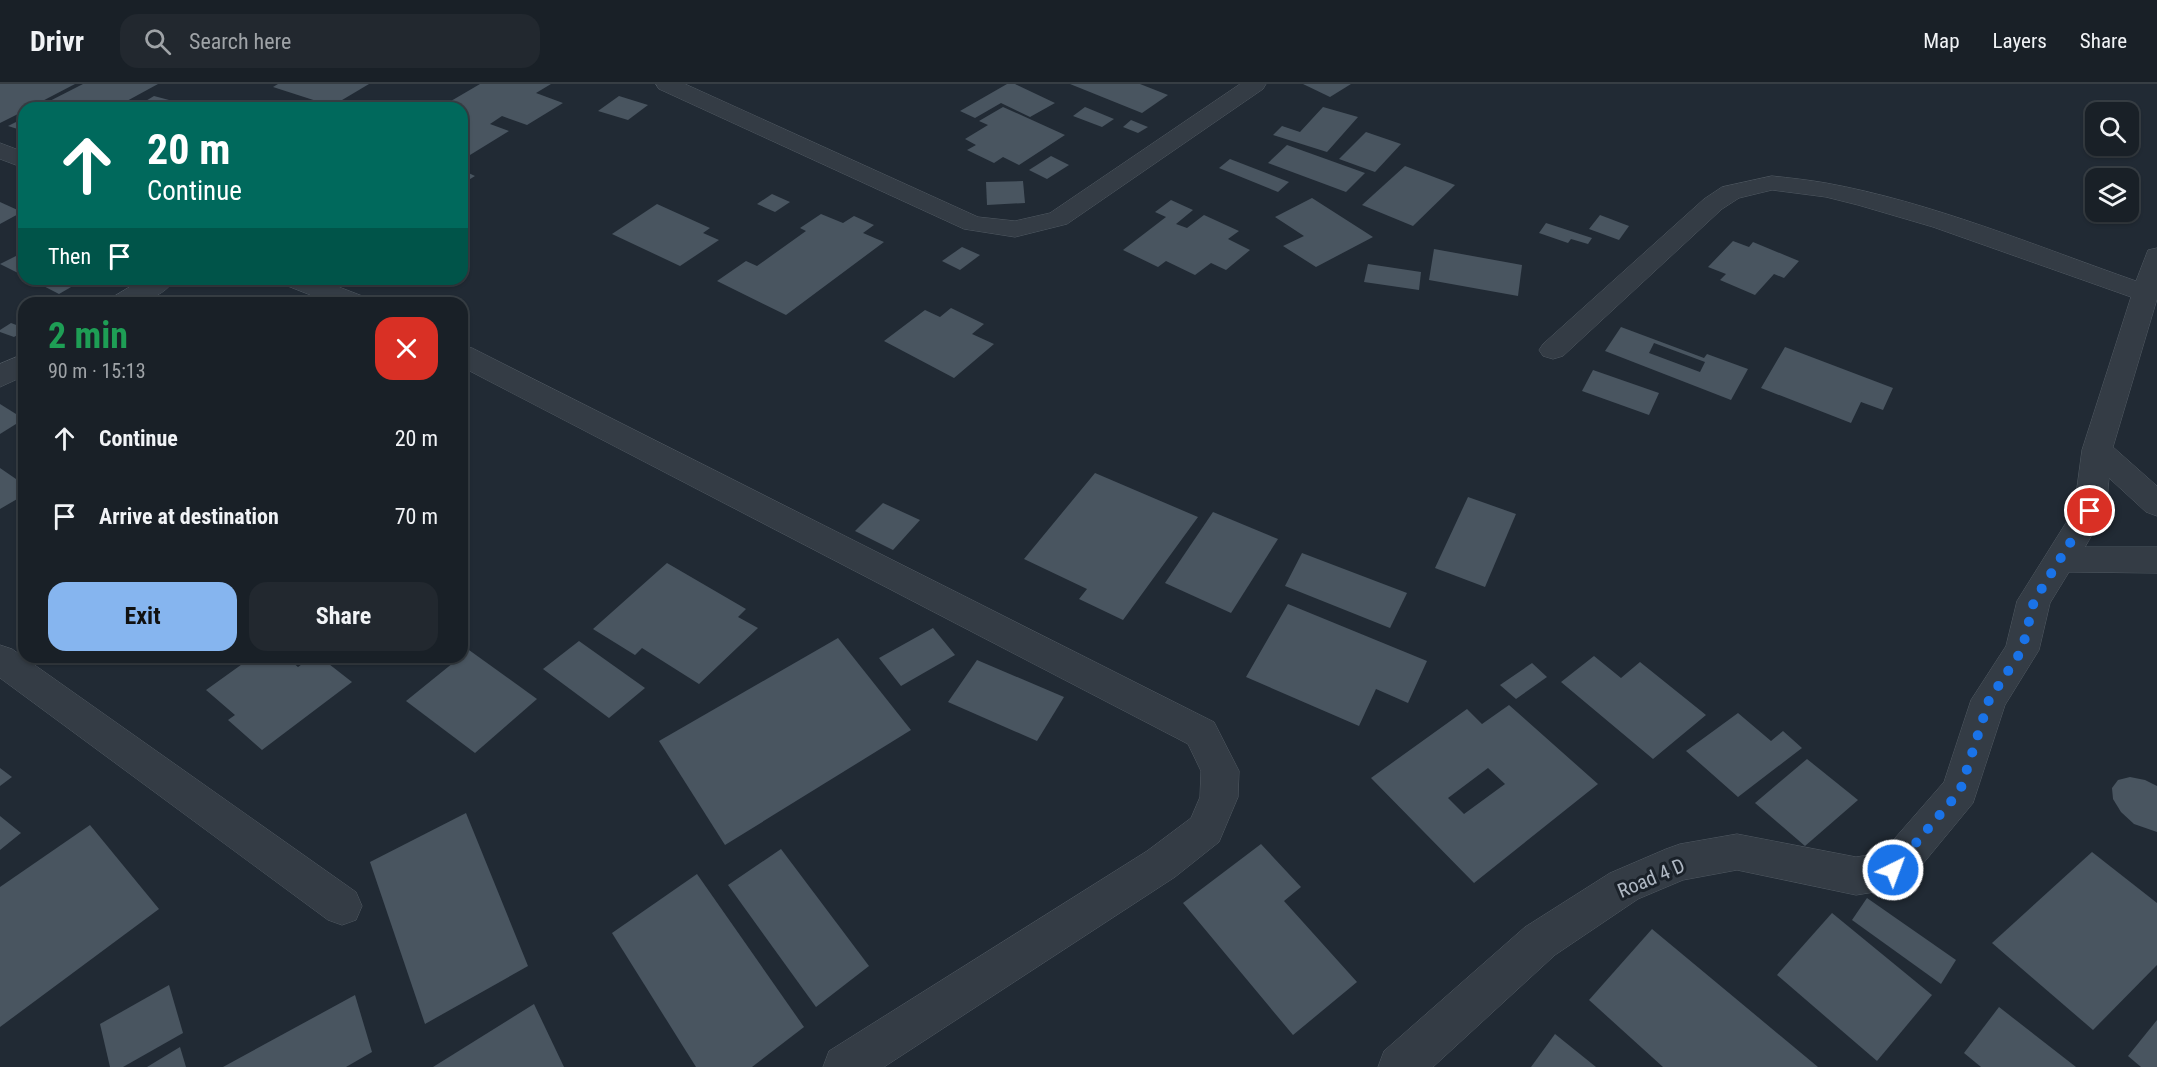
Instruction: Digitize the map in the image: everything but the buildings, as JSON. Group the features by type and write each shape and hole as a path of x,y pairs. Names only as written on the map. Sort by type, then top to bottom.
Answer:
{"street":[{"path":"667,84 973,224 1015,229 1058,219 1255,84"},
{"path":"0,150 18,158"},
{"path":"1553,350 1713,204 1731,192 1772,183 1826,190 1865,199 1941,222 2146,293"},
{"path":"2061,559 2090,511 2097,450 2157,256"},
{"path":"132,297 152,285"},
{"path":"310,285 340,297"},
{"path":"468,358 1201,733 1220,771 1219,797 1205,830 1161,864 845,1067"},
{"path":"0,376 18,366"},
{"path":"2097,450 2157,504"},
{"path":"2061,559 2157,560"},
{"name":"Road 4 D","path":"1400,1067 1540,941 1624,886 1680,862 1737,852 1856,876 1893,870 1960,791 1989,700 2022,650 2034,601 2061,559"},
{"path":"0,659 342,906"}],"route":[{"path":"1893,870 1960,791 1989,700 2022,650 2034,601 2090,511"}]}
